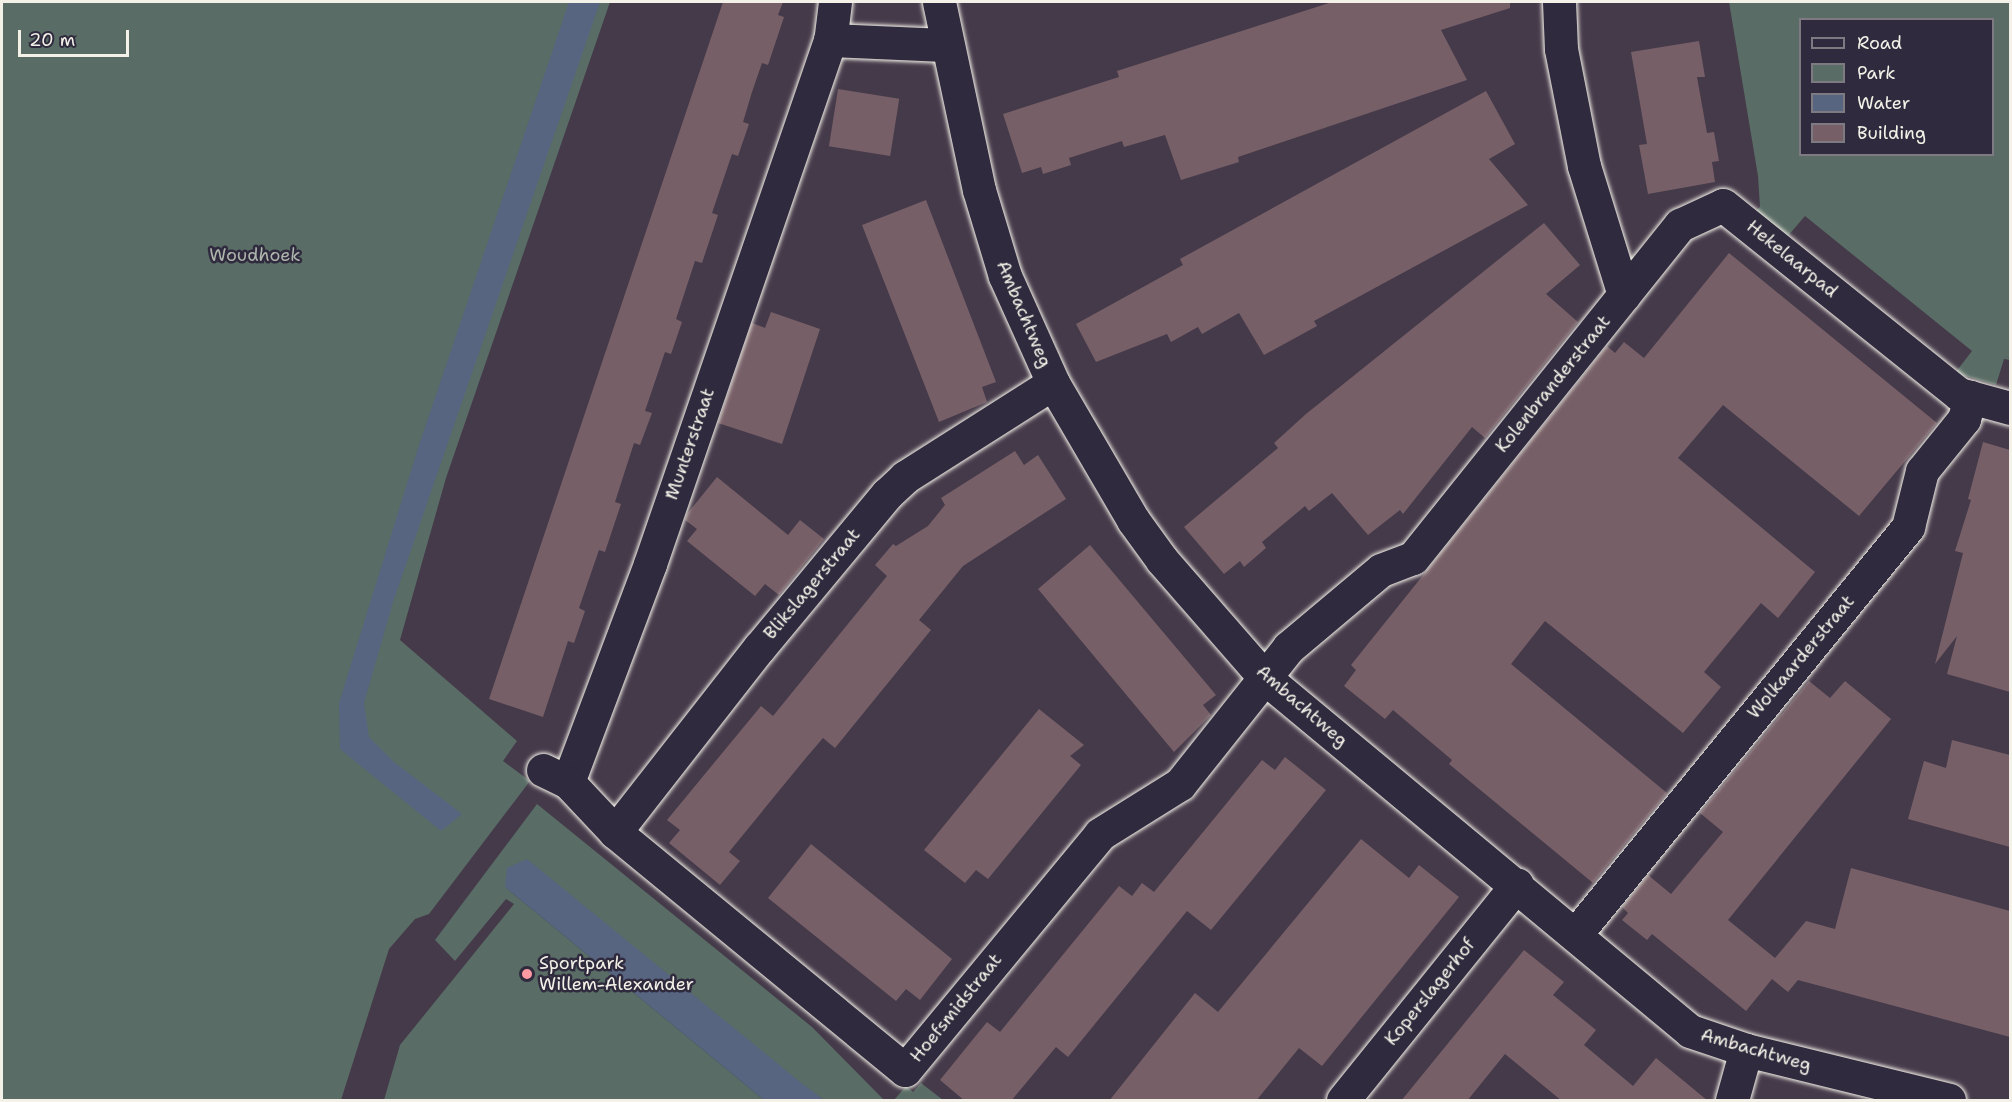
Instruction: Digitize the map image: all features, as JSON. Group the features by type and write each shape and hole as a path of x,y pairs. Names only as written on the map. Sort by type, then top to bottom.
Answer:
{"street":[{"name":"Munterstraat","path":"615,832 556,776 650,564 830,40 835,2"},
{"name":"Ambachtweg","path":"939,2 945,45 979,190 1005,276 1053,383 1132,520 1162,560 1265,678 1517,884 1690,1031 1746,1050 1949,1101"},
{"path":"1559,2 1561,49 1584,166 1624,295"},
{"path":"830,40 945,45"},
{"name":"Hekelaarpad","path":"1624,295 1680,225 1723,205 1959,394 1970,396"},
{"name":"Kolenbranderstraat","path":"1265,678 1288,648 1381,570 1413,558 1624,295"},
{"name":"Blikslagerstraat","path":"615,832 887,494 905,477 1053,383"},
{"path":"1970,396 2010,408"},
{"name":"Wolkaarderstraat","path":"1575,935 1908,527 1922,471 1964,419 1970,396"},
{"name":"Hoefsmidstraat","path":"615,832 905,1071 1100,834 1180,784 1265,678"},
{"name":"Koperslagerhof","path":"1343,1101 1517,884"},
{"path":"1732,1101 1746,1050"}],"green space":[{"name":"Woudhoek","path":"2,2 610,2 446,478 400,640 517,741 503,761 530,781 429,914 415,919 389,949 341,1100 2,1100"},
{"path":"1729,2 2010,2 2010,360 2004,359 1996,385 1955,373 1972,351 1805,216 1787,237 1755,211 1760,207 1758,176"},
{"path":"537,804 812,1027 884,1100 824,1100 505,887 764,1100 384,1100 400,1045 514,904 506,899 455,961 435,940"},
{"path":"921,1083 943,1100 894,1100 906,1086 913,1092"}],"water":[{"path":"569,2 600,2 393,602 364,703 369,737 394,762 462,814 441,831 340,749 339,703 419,445"},
{"path":"527,859 824,1100 764,1100 505,887 507,868"}],"building":[{"path":"723,2 783,2 778,15 784,17 768,65 762,63 752,92 743,122 749,124 738,156 732,154 712,213 718,215 702,263 695,261 676,319 682,322 671,354 665,352 645,411 652,413 640,445 634,443 615,502 621,504 605,552 599,550 579,608 585,611 574,643 568,641 543,717 489,699"},
{"path":"1332,2 1510,2 1510,8 1441,30 1467,80 1238,157 1239,162 1181,180 1165,135 1124,147 1122,141 1069,158 1071,165 1043,174 1041,167 1022,173 1003,114 1119,77 1117,71"},
{"path":"1699,41 1705,77 1697,77 1707,133 1714,132 1719,161 1712,162 1715,182 1648,194 1639,145 1647,144 1631,52"},
{"path":"838,89 899,99 890,156 829,146"},
{"path":"1486,91 1515,144 1489,159 1528,205 1314,321 1317,326 1264,355 1239,313 1202,334 1198,327 1171,342 1167,334 1096,362 1076,324 1183,265 1180,259"},
{"path":"926,200 996,382 982,387 987,402 939,422 862,225"},
{"path":"1544,223 1580,265 1546,294 1578,322 1485,438 1472,427 1403,514 1400,510 1368,535 1332,493 1309,511 1305,506 1262,542 1266,548 1244,567 1240,561 1224,574 1184,527 1278,448 1274,443 1306,414"},
{"path":"1729,253 1937,423 1859,516 1723,405 1678,458 1815,572 1778,618 1761,603 1704,672 1721,687 1683,733 1545,621 1511,664 1667,793 1593,883 1449,764 1452,760 1393,710 1385,719 1344,686 1356,670 1351,665 1607,346 1615,353 1624,342 1644,358"},
{"path":"771,312 820,329 782,444 718,423 752,323 765,328"},
{"path":"1983,442 2010,450 2010,692 1947,674 1957,636 1935,664 1963,553 1955,551 1971,500 1968,499"},
{"path":"1015,451 1024,465 1038,455 1066,499 963,566 919,620 931,630 835,748 823,738 805,759 729,852 740,861 720,885 669,843 680,830 667,820 761,706 773,716 887,576 875,565 893,544 896,546 928,526 945,505 941,498"},
{"path":"717,477 788,535 800,520 824,539 779,595 765,584 755,596 687,541 697,529 685,520 687,514"},
{"path":"1090,545 1216,695 1203,705 1211,715 1174,752 1038,589"},
{"path":"1809,681 1830,698 1845,681 1891,719 1728,920 1775,958 1806,921 1835,929 1851,868 2010,911 2010,1037 1798,980 1788,992 1772,979 1746,1011 1652,934 1647,940 1622,920 1628,913 1622,907 1648,875 1671,894 1723,832 1700,813"},
{"path":"1039,709 1084,745 1070,756 1081,765 988,879 976,870 965,883 924,850"},
{"path":"1952,740 2010,755 2010,847 1908,819 1924,761 1946,768"},
{"path":"1285,757 1326,790 1211,930 1187,911 1068,1057 1056,1047 1011,1101 965,1101 940,1080 987,1022 1000,1032 1119,886 1132,896 1142,883 1154,892 1262,760 1275,770"},
{"path":"1361,839 1409,878 1419,865 1459,897 1322,1066 1299,1048 1256,1101 1109,1101 1195,993 1218,1012"},
{"path":"811,844 952,959 920,1000 906,989 896,1001 768,898"},
{"path":"1524,950 1564,982 1553,995 1596,1030 1584,1045 1633,1086 1656,1058 1708,1101 1562,1101 1505,1054 1467,1101 1401,1101"}],"place":[{"name":"Sportpark Willem-Alexander","path":"527,974"}]}
